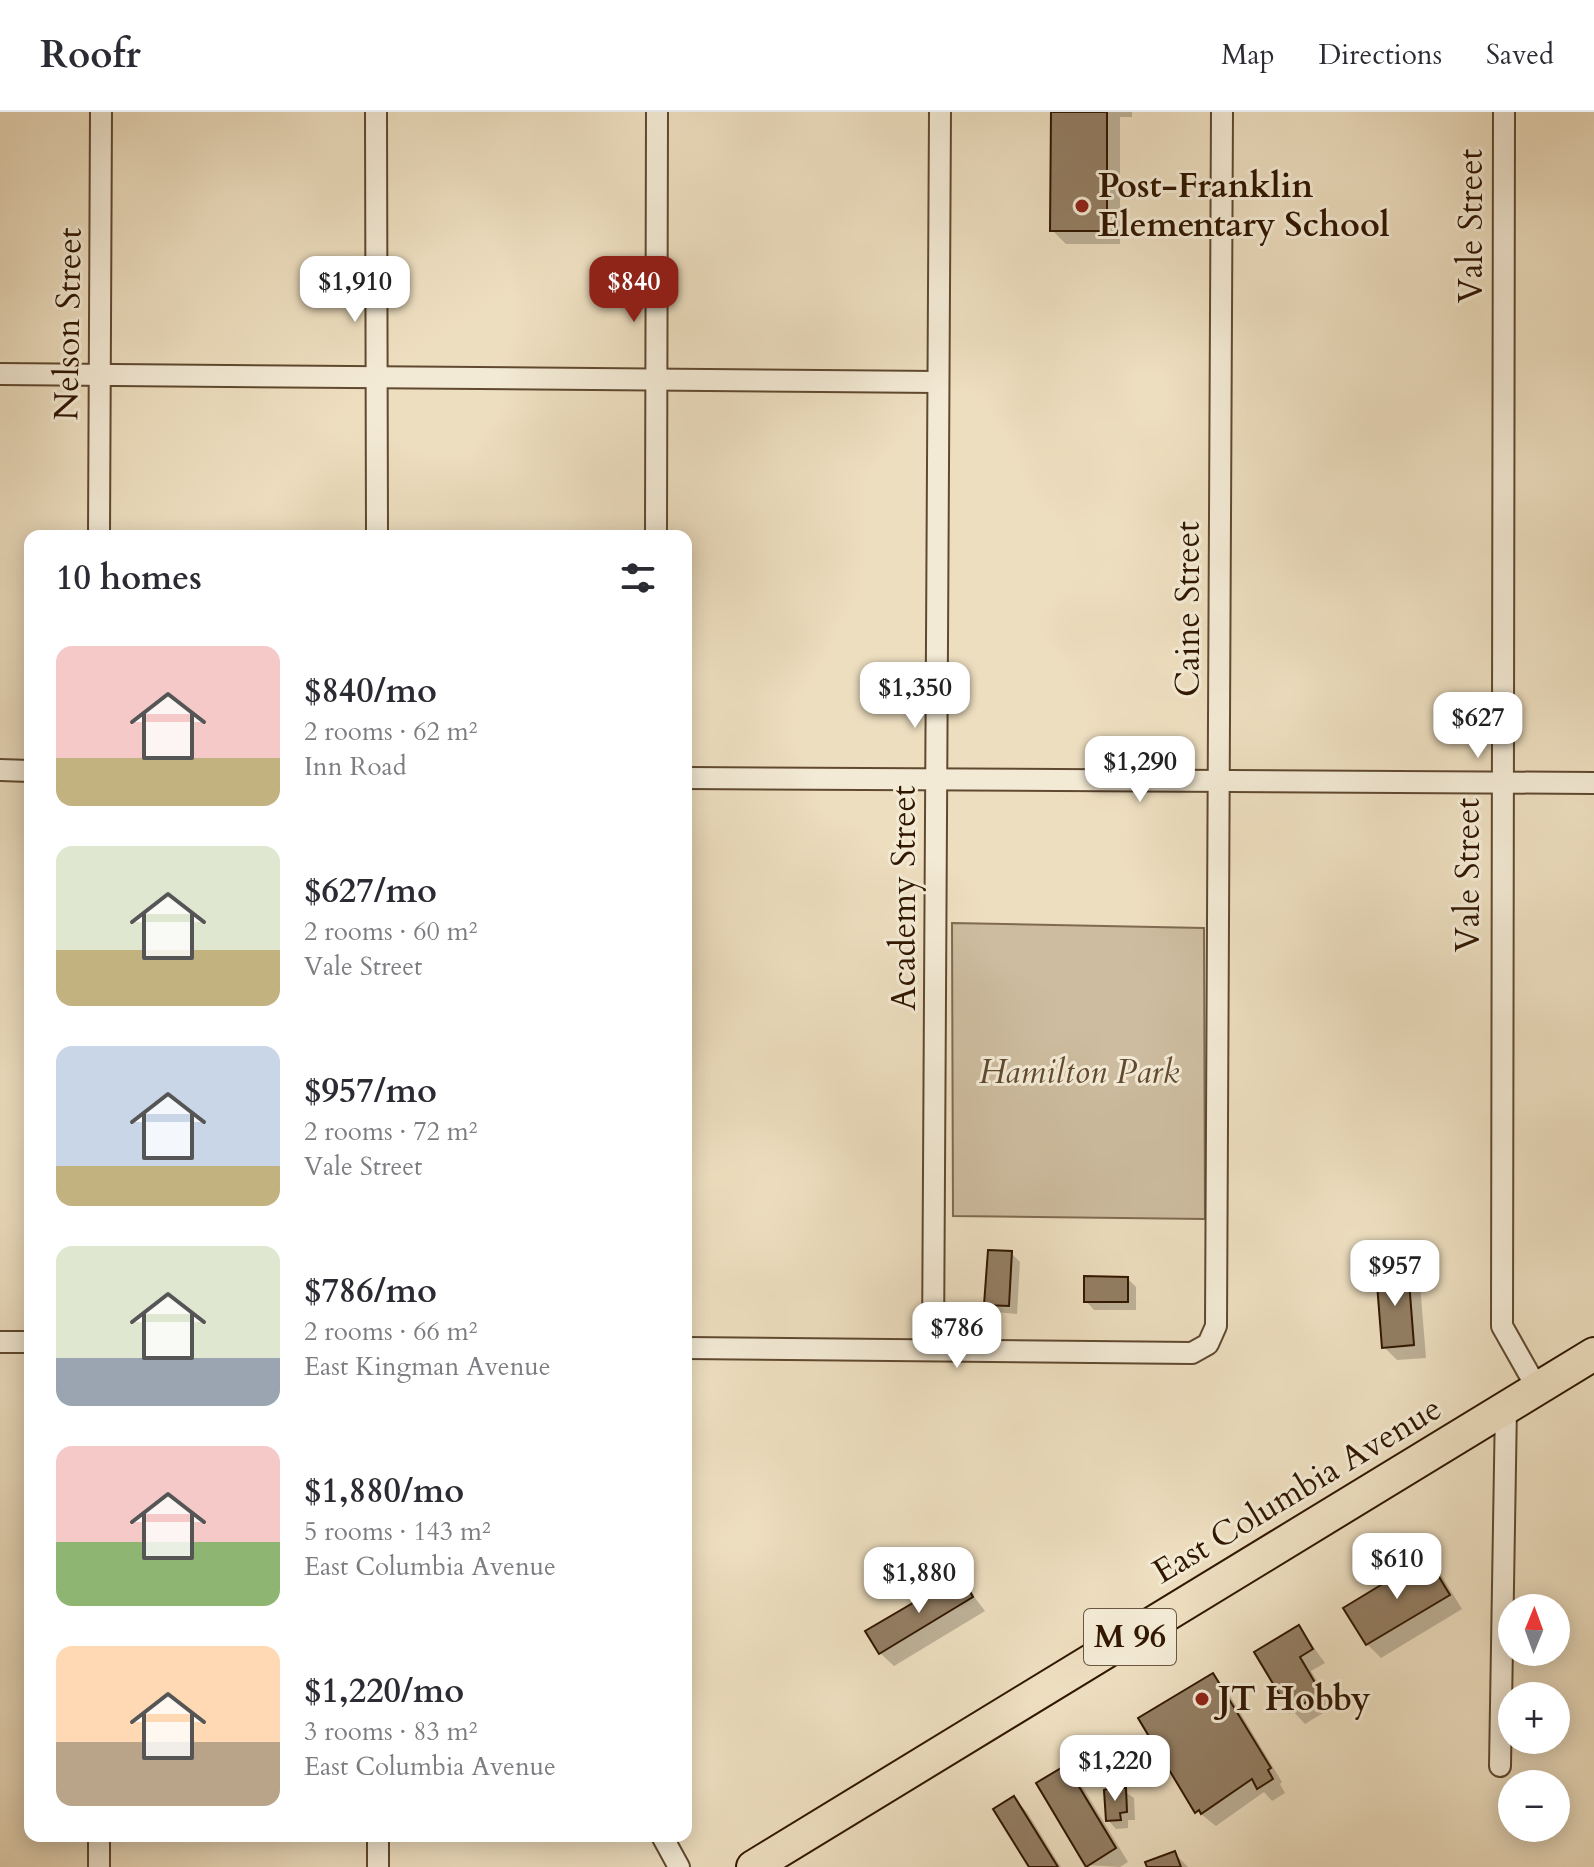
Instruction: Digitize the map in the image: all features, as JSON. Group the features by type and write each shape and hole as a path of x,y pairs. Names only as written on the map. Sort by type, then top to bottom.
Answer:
{"main road":[{"name":"East Columbia Avenue","path":"753,1867 1594,1354"}],"street":[{"name":"Nelson Street","path":"99,530 101,112"},
{"path":"376,112 377,530"},
{"path":"656,530 657,112"},
{"name":"Academy Street","path":"933,1348 940,112"},
{"name":"Caine Street","path":"933,1348 1192,1353 1208,1344 1216,1326 1222,112"},
{"name":"Vale Street","path":"1504,112 1500,782 1502,1326 1537,1388"},
{"path":"0,374 938,382"},
{"path":"0,770 24,771"},
{"path":"692,778 1594,783"},
{"path":"0,1342 24,1342"},
{"path":"692,1348 933,1348"},
{"path":"1500,1766 1506,1406"},
{"path":"99,1842 99,1867"},
{"path":"378,1842 378,1867"},
{"path":"665,1842 679,1867"}],"green space":[{"name":"Hamilton Park","path":"952,923 1204,928 1205,1219 953,1216"}],"building":[{"path":"1051,112 1107,112 1107,231 1050,231"},
{"path":"988,1250 1012,1251 1009,1306 984,1305"},
{"path":"1408,1268 1414,1345 1382,1348 1376,1271"},
{"path":"1084,1276 1128,1277 1128,1302 1084,1302"},
{"path":"1427,1557 1450,1595 1366,1645 1343,1608"},
{"path":"961,1575 973,1597 879,1654 865,1631"},
{"path":"1299,1625 1313,1649 1300,1657 1321,1693 1290,1712 1254,1652"},
{"path":"1213,1673 1271,1768 1268,1770 1273,1779 1257,1789 1252,1779 1201,1814 1199,1810 1195,1813 1138,1718"},
{"path":"1066,1765 1116,1848 1086,1867 1036,1783"},
{"path":"1119,1785 1119,1788 1126,1788 1127,1812 1120,1813 1121,1820 1106,1821 1104,1790"},
{"path":"1014,1796 1058,1867 1029,1867 993,1809"},
{"path":"1175,1851 1181,1867 1147,1867 1145,1862"}],"place":[{"name":"Post-Franklin Elementary School","path":"1082,206"},
{"name":"JT Hobby","path":"1202,1699"}]}
